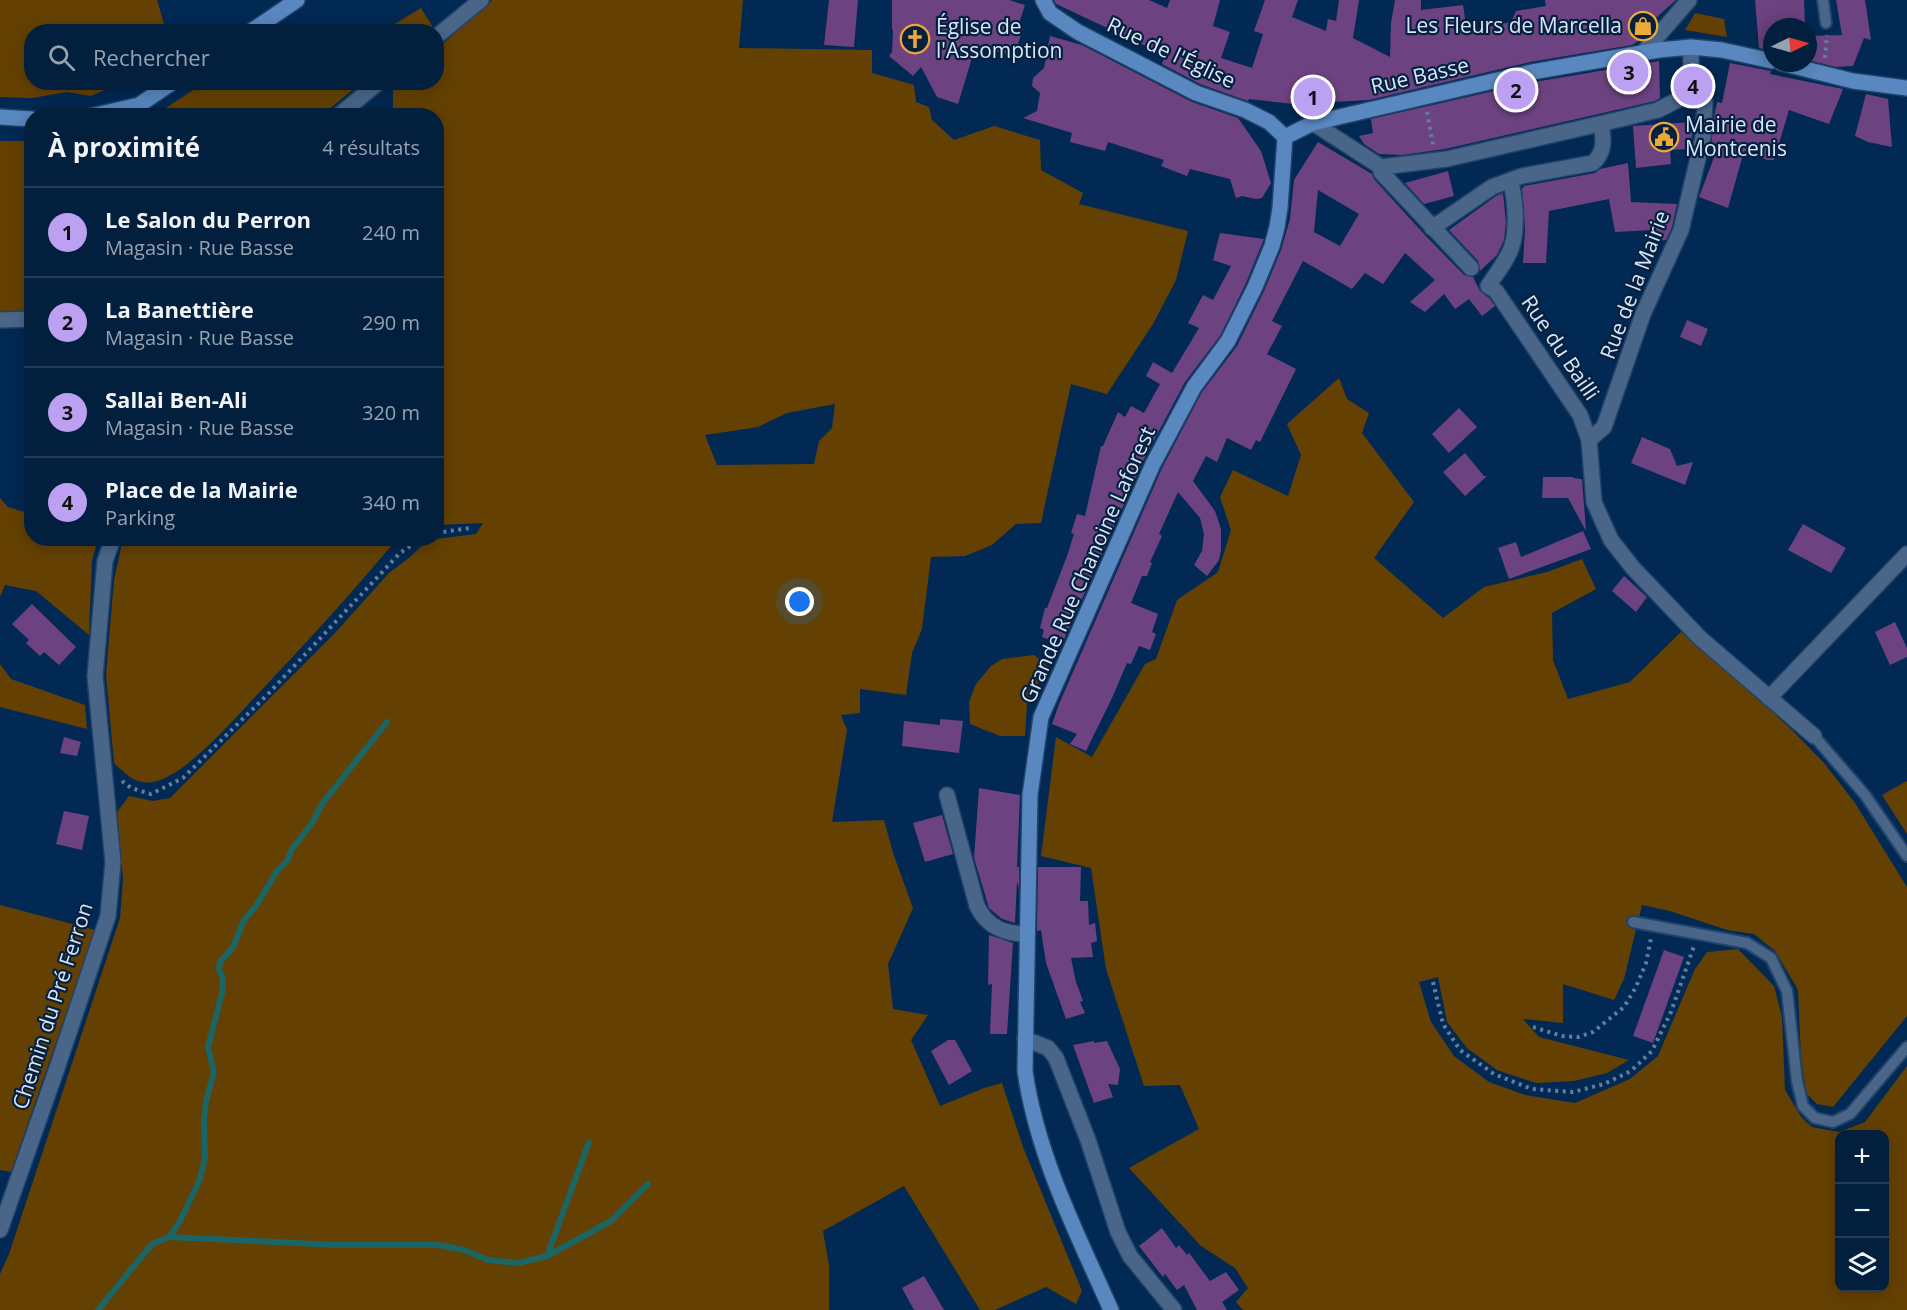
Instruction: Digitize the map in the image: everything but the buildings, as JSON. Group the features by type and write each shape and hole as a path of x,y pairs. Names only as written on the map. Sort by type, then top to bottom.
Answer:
{"main road":[{"path":"262,24 297,0"},
{"name":"Rue de l'Église","path":"1047,7 1078,32 1196,93 1245,110 1269,122 1285,137"},
{"name":"Rue Basse","path":"1285,137 1313,123 1532,72 1643,52 1691,47 1722,50 1763,59"},
{"path":"1817,72 1853,81 1907,88"},
{"path":"126,108 139,105 161,90"},
{"path":"0,117 24,118"},
{"name":"Grande Rue Chanoine Laforest","path":"1111,1310 1053,1179 1037,1133 1025,1071 1030,795 1041,717 1153,464 1194,387 1228,341 1255,287 1272,246 1280,208 1285,137"}],"street":[{"path":"444,30 481,0"},
{"path":"1643,52 1689,0"},
{"path":"1313,123 1381,167 1436,161 1658,110 1691,93 1691,47"},
{"path":"348,108 369,90"},
{"name":"Rue de la Mairie","path":"1589,440 1604,427 1643,314 1681,230 1703,137 1705,102 1691,93"},
{"path":"1432,228 1492,187 1522,176 1593,163 1603,149 1601,124"},
{"path":"1381,167 1381,172 1471,267"},
{"name":"Rue du Bailli","path":"1510,182 1514,190 1516,233 1509,255 1488,286 1496,291 1566,391 1580,415 1589,440 1594,502 1611,540 1633,568 1700,638 1814,736"},
{"path":"0,320 24,320"},
{"name":"Chemin du Pré Ferron","path":"0,1230 108,916 113,862 95,676 105,561 110,546"},
{"path":"1769,698 1907,554"},
{"path":"947,795 977,906 983,918 1002,931 1027,934"},
{"path":"1025,1039 1048,1048 1056,1058 1088,1140 1118,1232 1130,1256 1174,1310"}],"lane":[{"path":"1823,0 1826,22"},
{"path":"1814,736 1865,795 1907,856"},
{"path":"1633,922 1747,943 1771,958 1787,991 1797,1082 1803,1106 1815,1118 1833,1122 1850,1114 1907,1047"}],"path":[{"path":"1822,73 1828,32 1826,22"},
{"path":"1425,97 1436,161"},
{"path":"444,532 470,528"},
{"path":"103,763 131,788 151,794 183,778 268,694 400,553 410,546"},
{"path":"1533,1027 1562,1036 1578,1037 1593,1032 1617,1013 1624,1007 1636,987 1646,963 1653,926"},
{"path":"1433,982 1443,1024 1460,1050 1494,1074 1532,1089 1573,1092 1604,1084 1630,1071 1652,1051 1671,1012 1698,934"}],"shaded area":[{"path":"0,0 157,0 164,24 24,24 24,90 104,90 91,96 67,92 32,98 0,97"},
{"path":"492,0 743,0 739,48 872,50 872,73 914,85 916,102 929,107 932,120 954,140 994,126 1040,140 1041,170 1083,193 1079,204 1188,231 1176,280 1153,324 1107,394 1071,384 1041,523 1016,524 992,545 965,556 931,557 922,629 912,653 906,695 860,689 860,713 841,715 847,730 832,822 884,820 913,908 888,964 893,1009 928,1015 911,1040 940,1106 1002,1083 1023,1147 1082,1291 1076,1304 1046,1287 995,1310 980,1310 904,1186 823,1231 829,1266 829,1310 0,1310 0,1274 9,1254 120,918 123,879 117,812 129,796 153,801 170,798 334,634 389,573 422,546 444,546 444,538 476,534 483,523 444,525 444,108 392,108 393,90 444,90 444,43","holes":["835,404 832,428 819,441 814,464 717,465 705,435 758,427 787,413"]},
{"path":"421,8 431,24 395,24"},
{"path":"1695,13 1724,19 1727,37 1685,30"},
{"path":"193,90 352,90 331,108 166,108"},
{"path":"0,141 24,141 24,314 0,314"},
{"path":"1339,378 1347,399 1369,413 1362,433 1414,502 1374,558 1443,618 1484,587 1547,572 1582,559 1596,589 1552,613 1553,660 1568,699 1630,682 1683,630 1792,730 1824,763 1855,803 1907,887 1907,1016 1833,1107 1817,1104 1806,1093 1801,1058 1798,990 1775,951 1754,934 1727,930 1670,911 1642,905 1624,979 1614,1000 1563,984 1563,1023 1523,1019 1539,1037 1629,1060 1607,1073 1574,1081 1536,1083 1497,1070 1467,1048 1447,1022 1438,977 1419,982 1431,1022 1454,1056 1489,1082 1525,1095 1575,1103 1630,1079 1658,1056 1695,969 1707,952 1738,949 1774,986 1782,1017 1785,1090 1802,1118 1812,1127 1835,1131 1835,1292 1889,1292 1889,1130 1844,1130 1865,1122 1907,1066 1907,1310 1243,1310 1236,1302 1248,1288 1235,1268 1201,1246 1129,1168 1199,1129 1180,1085 1144,1086 1106,969 1091,868 1041,856 1056,737 1092,757 1145,664 1156,659 1177,600 1218,572 1231,530 1220,497 1233,470 1288,496 1301,455 1287,424"},
{"path":"0,498 8,507 24,512 24,546 96,546 92,561 89,635 36,591 5,585 0,597"},
{"path":"121,546 391,546 311,637 208,746 180,769 166,778 153,782 141,782 131,778 114,763 106,674 114,580"},
{"path":"1034,655 1048,666 1027,704 1025,736 1000,736 970,724 969,702 976,684 991,666 1002,659"},
{"path":"0,664 11,679 85,705 87,729 0,707"},
{"path":"1907,781 1907,834 1882,795"},
{"path":"0,905 95,930 11,1172 0,1170"}],"waterway":[{"path":"98,1310 152,1244 169,1237 180,1221 200,1179 205,1158 206,1101 214,1072 208,1047 222,993 223,979 219,969 220,962 233,947 244,920 256,906 277,871 287,861 292,849 312,823 322,804 387,722"},
{"path":"547,1256 589,1142"},
{"path":"169,1237 338,1245 439,1245 464,1250 488,1260 518,1263 547,1256 611,1221 648,1184"}],"place":[{"name":"Les Fleurs de Marcella","path":"1643,26"},
{"name":"Église de l'Assomption","path":"915,39"},
{"name":"Sallai Ben-Ali","path":"1629,72"},
{"name":"Place de la Mairie","path":"1693,86"},
{"name":"La Banettière","path":"1516,90"},
{"name":"Le Salon du Perron","path":"1313,97"},
{"name":"Mairie de Montcenis","path":"1664,137"}]}
